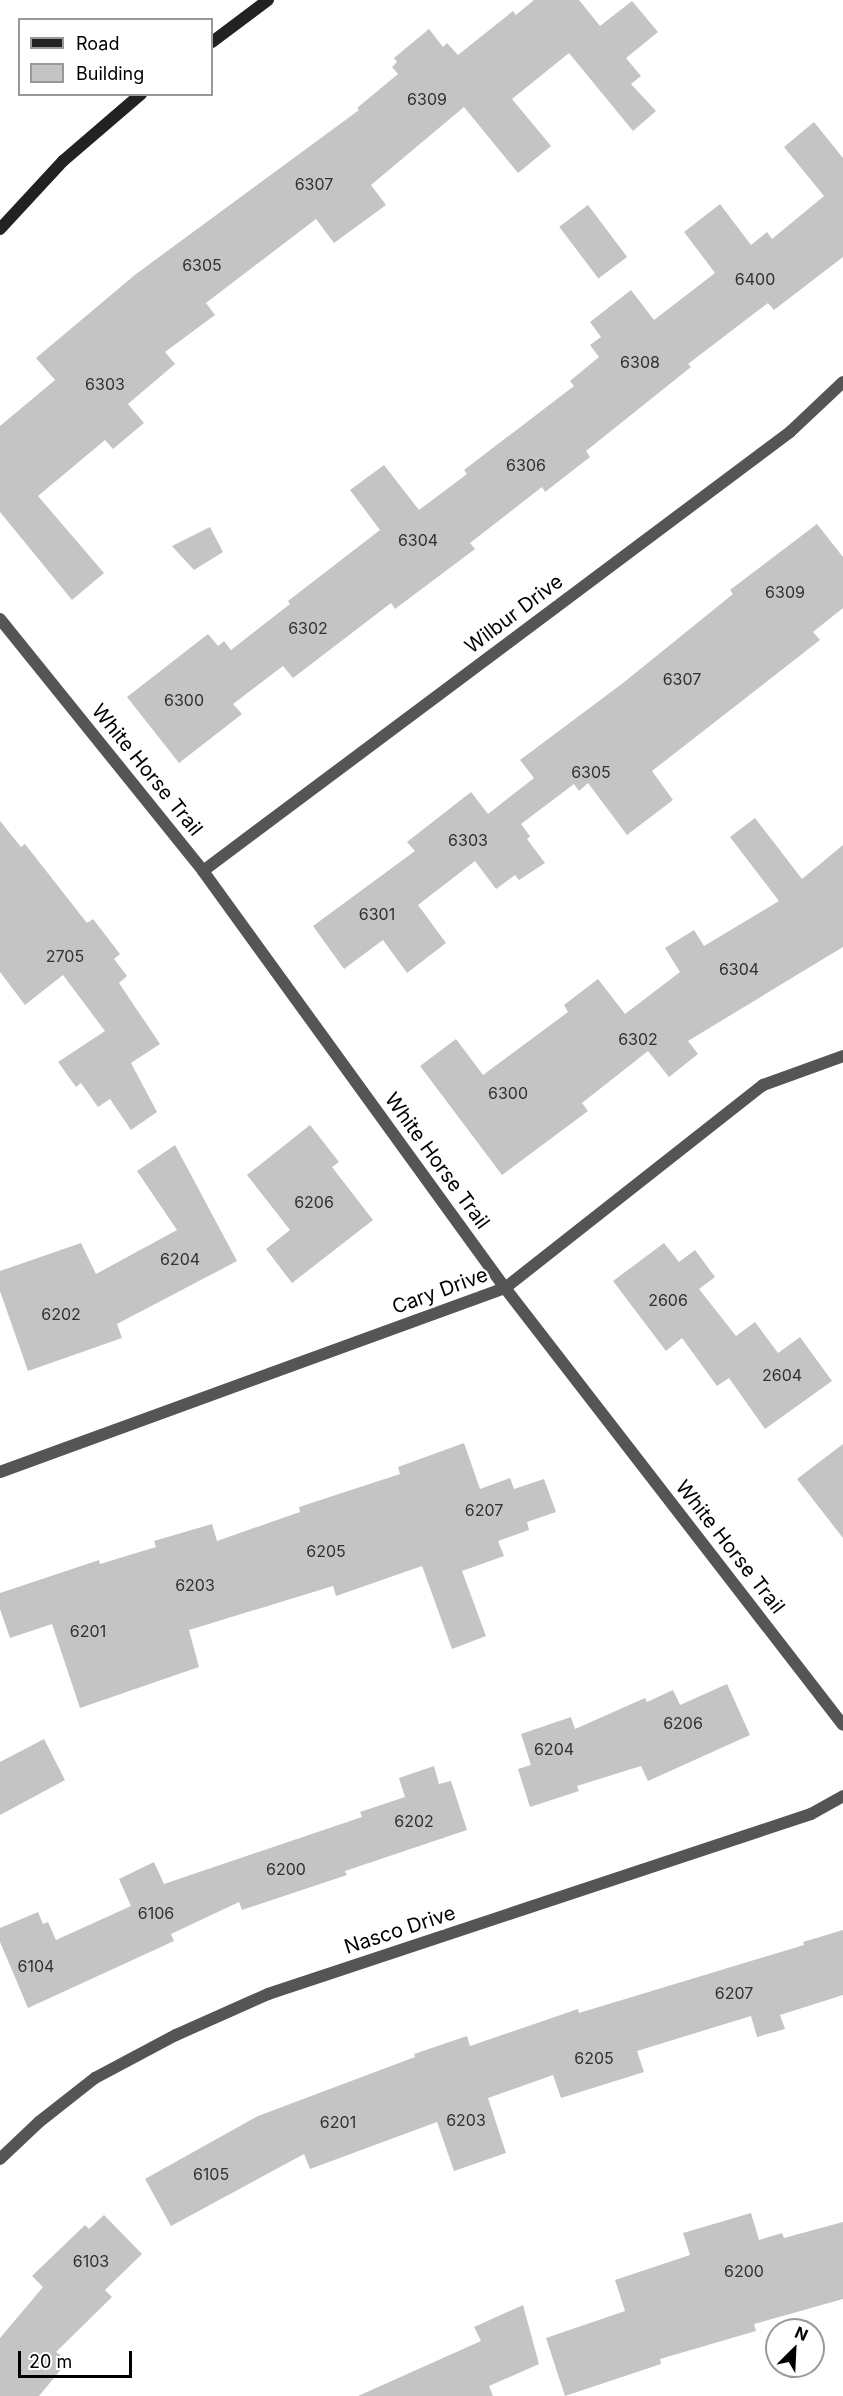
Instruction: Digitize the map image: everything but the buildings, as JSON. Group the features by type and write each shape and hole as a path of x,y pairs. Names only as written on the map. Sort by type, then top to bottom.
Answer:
{"street":[{"path":"213,41 268,0"},
{"path":"0,229 63,161 139,96"},
{"name":"Wilbur Drive","path":"204,871 790,432 843,382"},
{"name":"White Horse Trail","path":"0,619 204,871 505,1288 843,1725"},
{"name":"Cary Drive","path":"0,1472 505,1288 764,1085 843,1056"},
{"name":"Nasco Drive","path":"0,2158 39,2122 94,2078 176,2035 268,1994 811,1814 843,1796"}]}
